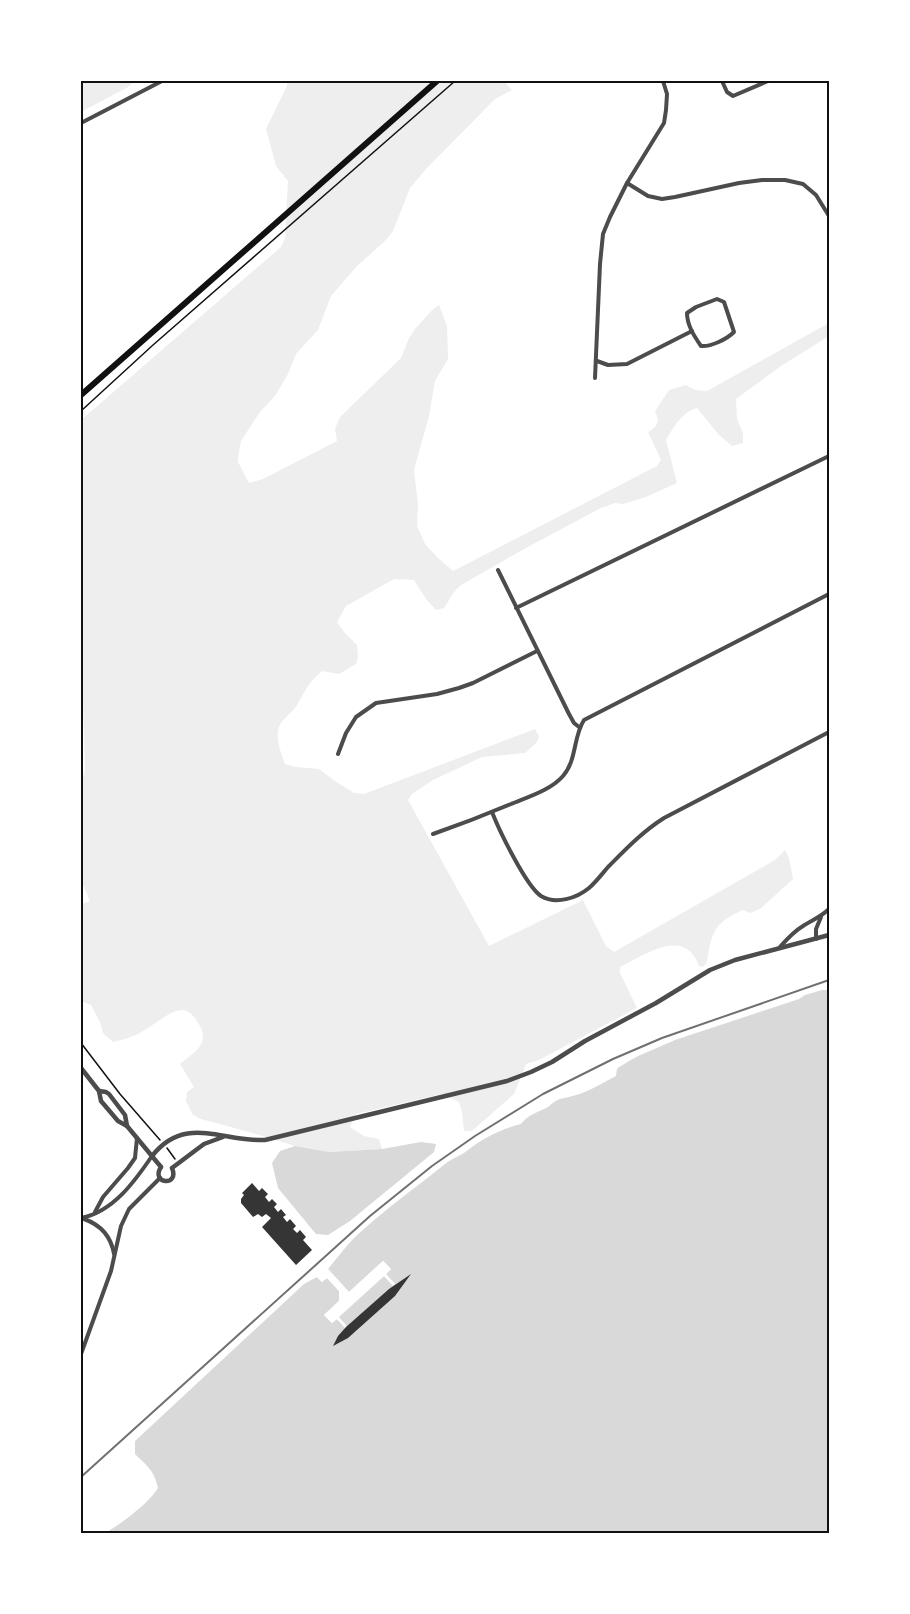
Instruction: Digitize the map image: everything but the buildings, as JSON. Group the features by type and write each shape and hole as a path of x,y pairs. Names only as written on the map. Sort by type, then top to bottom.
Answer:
{"highway":[{"path":"81,395 437,81"}],"street":[{"path":"595,378 603,234 627,183 664,123 667,94 663,81"},
{"path":"722,81 727,92 733,96 768,81"},
{"path":"81,123 160,82"},
{"path":"627,183 648,196 662,199 739,183 785,180 803,184 816,195 829,216"},
{"path":"717,299 724,302 734,327 733,334 701,346 692,331 687,316 691,309 717,299"},
{"path":"597,362 608,365 627,364 692,331"},
{"path":"516,608 829,456"},
{"path":"498,570 569,714 579,727"},
{"path":"433,834 549,787 562,777 569,766 579,727 584,720 829,594"},
{"path":"338,754 346,733 356,717 376,703 437,694 459,688 537,651"},
{"path":"492,812 522,872 533,887 541,895 553,900 568,899 590,887 648,828 829,732"},
{"path":"780,947 791,934 821,917 829,909"},
{"path":"821,917 829,917"},
{"path":"816,939 816,929 821,917"},
{"path":"81,1218 90,1216 116,1200 159,1147 169,1139 196,1132 250,1141 265,1140 515,1078 552,1062 710,970 735,960 829,935"},
{"path":"81,1068 118,1121 127,1126 161,1167"},
{"path":"99,1091 106,1092 125,1115 127,1126"},
{"path":"95,1212 103,1197 135,1158 137,1137"},
{"path":"172,1168 204,1144 224,1137"},
{"path":"166,1165 172,1168 174,1173 171,1179 167,1181 160,1178 158,1172 161,1167 166,1165"},
{"path":"81,1354 111,1271 121,1226 129,1209 160,1178"},
{"path":"81,1218 98,1225 107,1234 114,1258"}],"path":[{"path":"81,411 455,81"},
{"path":"81,1043 157,1137"},
{"path":"167,1148 175,1158"}],"shaded area":[{"path":"81,81 134,81 128,87 81,112"},
{"path":"287,81 504,81 512,90 495,99 427,168 410,188 393,231 357,266 331,296 318,330 296,354 275,396 260,412 241,441 238,462 249,483 263,479 337,441 335,429 340,417 401,358 415,329 439,305 447,326 448,359 435,381 429,416 414,470 418,504 417,526 425,544 453,571 657,466 661,460 648,432 656,426 658,421 655,411 669,390 686,385 695,390 707,391 829,323 829,336 781,366 736,399 737,419 743,433 743,443 732,446 719,435 697,408 682,417 666,440 677,483 646,497 601,508 524,549 461,585 444,608 436,610 414,580 394,579 346,606 337,622 357,645 356,664 339,674 322,671 310,683 295,707 281,723 278,738 285,764 319,769 354,793 364,794 535,729 539,736 537,742 525,753 482,757 433,780 412,794 408,800 489,946 583,900 606,946 614,952 775,860 785,850 789,858 793,879 760,909 750,913 743,910 722,923 715,930 706,964 702,967 699,966 693,954 684,948 674,946 652,951 620,967 620,973 637,1008 539,1060 526,1064 514,1094 472,1131 464,1131 459,1102 442,1094 356,1114 350,1127 364,1136 379,1139 382,1149 329,1152 295,1146 201,1119 193,1115 186,1101 187,1092 194,1087 180,1064 198,1049 203,1040 201,1028 193,1016 184,1010 177,1011 136,1035 113,1042 103,1033 91,1005 81,1001 81,904 90,901 81,880 81,788 85,769 81,689 81,420 281,247 285,238 288,181 276,166 266,129 287,86"},
{"path":"822,990 829,990 829,1533 105,1533 134,1513 158,1488 152,1472 135,1454 135,1441 304,1284 317,1277 322,1282 327,1278 340,1292 339,1301 324,1315 332,1323 336,1319 347,1326 338,1317 384,1276 393,1285 395,1284 386,1274 391,1269 383,1261 349,1292 328,1269 366,1227 448,1162 493,1134 521,1124 534,1113 558,1100 584,1092 616,1076 619,1067 636,1057 675,1040"},
{"path":"421,1142 436,1144 434,1152 350,1221 328,1235 316,1234 278,1188 272,1163 280,1151 295,1146 329,1152 382,1149"}],"pier":[{"path":"383,1261 391,1269 386,1274 395,1284 393,1286 384,1276 339,1317 347,1327 345,1328 337,1319 332,1323 324,1315 339,1301 339,1291 327,1278 322,1282 316,1276 318,1274 322,1278 328,1275 342,1291 342,1303 328,1315 332,1319 387,1269 383,1265 349,1295 325,1268 349,1292"}],"railway":[{"path":"81,1477 370,1216 432,1166 475,1136 543,1094 613,1059 662,1038 829,980"}]}
